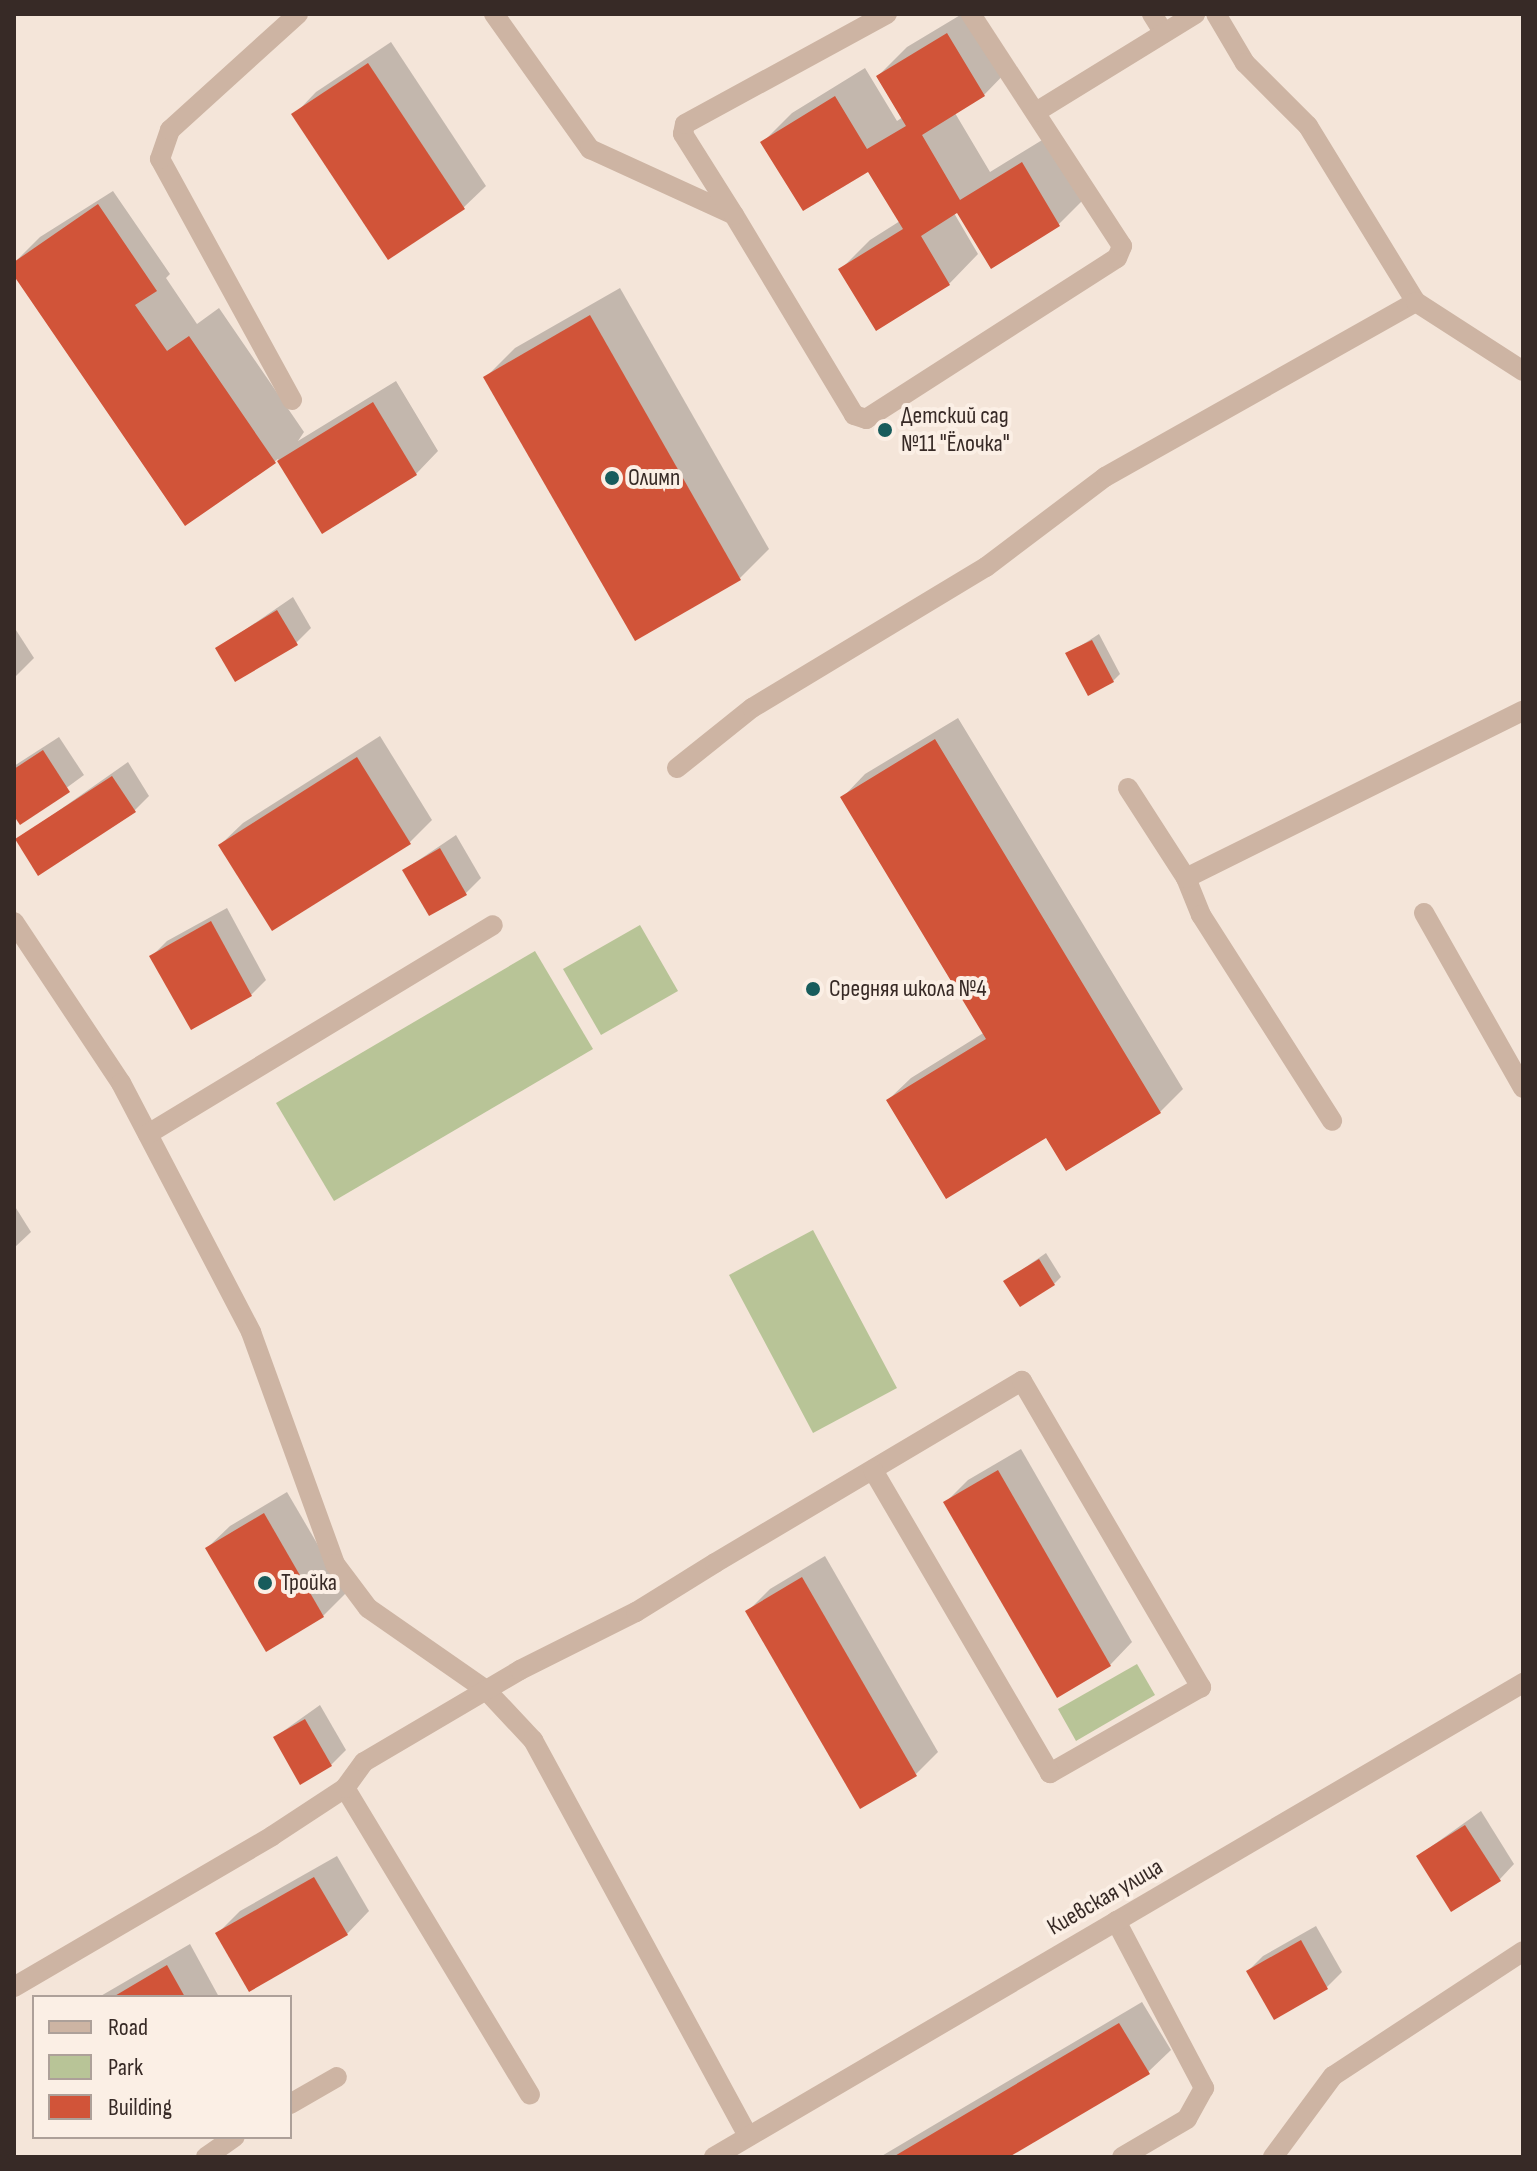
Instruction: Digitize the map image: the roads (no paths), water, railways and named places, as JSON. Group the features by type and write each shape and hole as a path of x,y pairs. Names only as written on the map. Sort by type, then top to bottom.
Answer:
{"street":[{"path":"292,400 160,159 170,130 298,14"},
{"path":"494,14 590,149 734,215"},
{"path":"887,14 685,124 683,134 854,415 866,419 1117,258 1122,246 971,14"},
{"path":"1152,14 1164,33"},
{"path":"1036,112 1195,14"},
{"path":"1216,14 1245,63 1308,126 1416,302 1523,371"},
{"path":"677,768 752,708 986,567 1105,477 1416,302"},
{"path":"1186,878 1523,711"},
{"path":"1128,788 1186,878 1201,915 1332,1121"},
{"path":"1424,913 1523,1088"},
{"path":"14,922 148,1134 251,1332 335,1564 368,1608 508,1708 561,1784 748,2136"},
{"path":"148,1134 493,925"},
{"path":"14,1987 345,1788 364,1762 486,1690 636,1612 873,1470 1022,1381 1201,1687 1050,1773 873,1470"},
{"name":"Киевская улица","path":"714,2157 1523,1683"},
{"path":"345,1788 530,2095"},
{"path":"1116,1921 1204,2088 1187,2119 1122,2157"},
{"path":"1273,2157 1333,2076 1523,1951"},
{"path":"292,2103 337,2077"},
{"path":"206,2157 232,2139"}],"place":[{"name":"Детский сад №11 \"Ёлочка\"","path":"885,430"},
{"name":"Олимп","path":"612,478"},
{"name":"Средняя школа №4","path":"813,989"},
{"name":"Тройка","path":"265,1583"}]}
